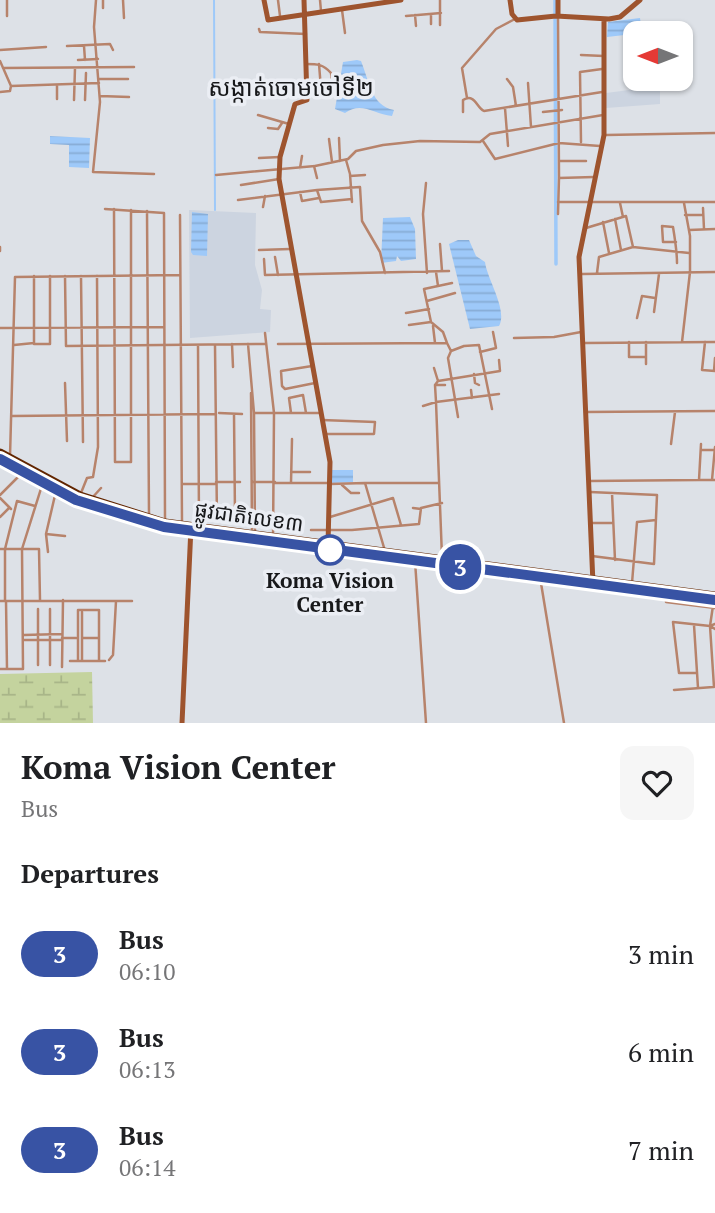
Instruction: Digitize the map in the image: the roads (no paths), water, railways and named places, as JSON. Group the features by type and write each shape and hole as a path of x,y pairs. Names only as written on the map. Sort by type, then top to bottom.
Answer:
{"highway":[{"name":"ផ្លូវជាតិលេខ៣","path":"3,457 22,473 91,501 192,529 442,560 714,601"},
{"name":"ផ្លូវជាតិលេខ៣","path":"3,457 56,491 125,517 192,529 540,578 632,585 714,601"}],"street":[{"path":"7,0 8,16"},
{"path":"96,0 100,96 93,172 154,174"},
{"path":"103,0 103,8"},
{"path":"123,0 124,18"},
{"path":"264,0 267,19 321,14 401,0"},
{"path":"278,0 281,19"},
{"path":"304,0 307,100 295,104 286,123 279,179 289,248 325,433 330,484 328,545"},
{"path":"320,0 321,14"},
{"path":"440,0 440,25"},
{"path":"510,0 515,19"},
{"path":"558,0 558,214"},
{"path":"467,98 462,68 496,29 515,19 556,17 604,20 620,17 640,0"},
{"path":"342,10 345,33"},
{"path":"406,16 441,13"},
{"path":"430,14 431,24"},
{"path":"415,15 416,26"},
{"path":"593,582 579,274 584,228 604,135 604,20"},
{"path":"259,29 260,32 306,34"},
{"path":"67,46 112,44 113,50"},
{"path":"84,46 85,60"},
{"path":"0,50 46,47"},
{"path":"581,55 604,56"},
{"path":"78,60 98,59"},
{"path":"0,61 10,86 10,91 0,92"},
{"path":"306,64 319,64 331,72 332,82"},
{"path":"319,64 321,89"},
{"path":"74,100 75,67"},
{"path":"3,68 134,67"},
{"path":"581,143 580,72 605,69"},
{"path":"85,100 86,73"},
{"path":"10,86 86,84 128,79"},
{"path":"507,79 513,87 516,106"},
{"path":"528,83 531,127"},
{"path":"57,84 57,99"},
{"path":"463,112 463,100 467,98 474,99 483,111 605,92"},
{"path":"100,96 129,97"},
{"path":"505,108 508,146"},
{"path":"543,112 558,110"},
{"path":"258,115 286,123"},
{"path":"216,175 314,166 343,160 356,151 383,145 420,141 483,141 490,134 604,115"},
{"path":"268,128 279,128 286,123"},
{"path":"604,135 715,133"},
{"path":"317,190 321,202 352,200 350,176 343,160 339,138"},
{"path":"329,139 332,162"},
{"path":"483,141 495,159 557,144 602,146"},
{"path":"300,168 302,156"},
{"path":"259,158 280,157"},
{"path":"559,161 586,161"},
{"path":"314,166 317,178"},
{"path":"350,176 365,175"},
{"path":"559,178 594,177"},
{"path":"241,185 279,179"},
{"path":"426,183 423,214 427,273"},
{"path":"238,200 360,187 363,225 380,252 385,274"},
{"path":"300,192 302,201 319,198"},
{"path":"263,207 265,197"},
{"path":"558,202 715,202"},
{"path":"620,203 633,247"},
{"path":"682,342 690,272 689,230 684,203"},
{"path":"703,208 704,229"},
{"path":"105,209 164,213 165,523"},
{"path":"114,209 115,462 131,462 131,210"},
{"path":"147,211 149,519"},
{"path":"180,215 182,484 192,529"},
{"path":"584,228 631,215"},
{"path":"685,215 704,215"},
{"path":"615,219 621,250"},
{"path":"603,222 609,253"},
{"path":"676,242 663,242 662,226 673,227 676,242 677,264"},
{"path":"689,230 715,229"},
{"path":"440,244 442,271"},
{"path":"597,273 598,258 633,247 690,254"},
{"path":"259,250 289,248"},
{"path":"275,257 278,275"},
{"path":"264,260 265,275 449,271"},
{"path":"436,272 438,286"},
{"path":"579,274 715,272"},
{"path":"654,312 659,273"},
{"path":"3,457 12,416 15,276 180,275"},
{"path":"34,276 34,344"},
{"path":"13,345 50,344 50,276"},
{"path":"65,276 66,346 266,344"},
{"path":"81,276 83,442"},
{"path":"80,496 87,478 93,477 99,415 97,276"},
{"path":"452,283 424,289 430,322 440,329 451,351 449,365 458,416"},
{"path":"427,301 454,293"},
{"path":"637,318 642,297 655,298"},
{"path":"406,313 429,309"},
{"path":"409,325 430,322"},
{"path":"433,326 435,344"},
{"path":"0,328 164,327"},
{"path":"480,352 496,348 493,332"},
{"path":"514,338 554,337 581,332"},
{"path":"265,333 274,414 273,540"},
{"path":"629,342 629,357 646,358"},
{"path":"646,342 646,364"},
{"path":"705,342 702,370 714,371 715,358"},
{"path":"582,343 715,342"},
{"path":"278,344 447,343"},
{"path":"215,344 218,414 217,521"},
{"path":"232,344 233,368"},
{"path":"248,344 252,414 253,536"},
{"path":"182,723 192,529 199,484 198,345"},
{"path":"451,351 478,345 492,409"},
{"path":"442,560 442,503 435,385 438,381 500,371 499,359"},
{"path":"449,365 456,363"},
{"path":"312,366 281,371 282,386 285,389 316,383"},
{"path":"434,368 438,381"},
{"path":"474,374 475,383 479,385"},
{"path":"65,383 67,442"},
{"path":"435,385 445,385"},
{"path":"471,390 472,398"},
{"path":"423,405 499,394"},
{"path":"291,414 289,398 303,395 306,413"},
{"path":"585,412 715,411"},
{"path":"671,444 675,412"},
{"path":"12,416 306,413 374,422 374,434 325,433"},
{"path":"234,414 234,516"},
{"path":"291,483 292,439"},
{"path":"699,480 701,444"},
{"path":"589,481 714,480 714,448 701,450"},
{"path":"291,472 310,472"},
{"path":"0,517 10,508 0,497 22,473"},
{"path":"0,669 23,669 22,549 43,482"},
{"path":"182,484 440,482"},
{"path":"365,483 386,553"},
{"path":"342,484 351,493 359,493"},
{"path":"91,501 95,491 101,488"},
{"path":"48,552 46,534 56,491"},
{"path":"589,491 656,493 655,562 635,563 592,556"},
{"path":"612,493 615,559"},
{"path":"329,517 393,498 401,525"},
{"path":"7,669 2,549 17,501 35,506"},
{"path":"413,508 421,509 442,503"},
{"path":"311,530 379,528 421,523 421,509"},
{"path":"632,585 637,522 656,520"},
{"path":"591,523 613,523"},
{"path":"46,534 65,536"},
{"path":"2,549 36,548 40,552 40,600"},
{"path":"415,561 426,723"},
{"path":"540,578 564,723"},
{"path":"62,600 62,667"},
{"path":"4,601 132,601"},
{"path":"70,661 107,660 113,655 116,601"},
{"path":"674,690 715,687 710,626 714,601"},
{"path":"50,609 50,666"},
{"path":"38,610 38,665"},
{"path":"80,661 82,610 99,610 99,661"},
{"path":"697,673 678,673 673,622 715,626"},
{"path":"694,624 698,688"},
{"path":"23,635 99,638"},
{"path":"23,640 62,637"}],"water":[{"path":"640,18 640,21 623,21 623,35 607,37 608,22"},
{"path":"361,61 376,98 386,108 394,110 392,116 362,108 345,113 335,109 343,62"},
{"path":"50,136 90,138 89,168 69,167 69,145 50,144"},
{"path":"192,212 208,214 207,256 193,255 191,252"},
{"path":"410,217 415,229 416,259 401,261 397,256 396,261 381,263 383,218"},
{"path":"458,240 469,240 476,256 485,262 501,312 499,326 470,329 449,244"},
{"path":"332,470 353,470 353,482 332,483"}],"waterway":[{"path":"214,0 215,210"},
{"path":"555,0 556,264"}],"place":[{"name":"Koma Vision Center","path":"330,550"}],"district":[{"name":"សង្កាត់ចោមចៅទី២","path":"291,88"}]}
